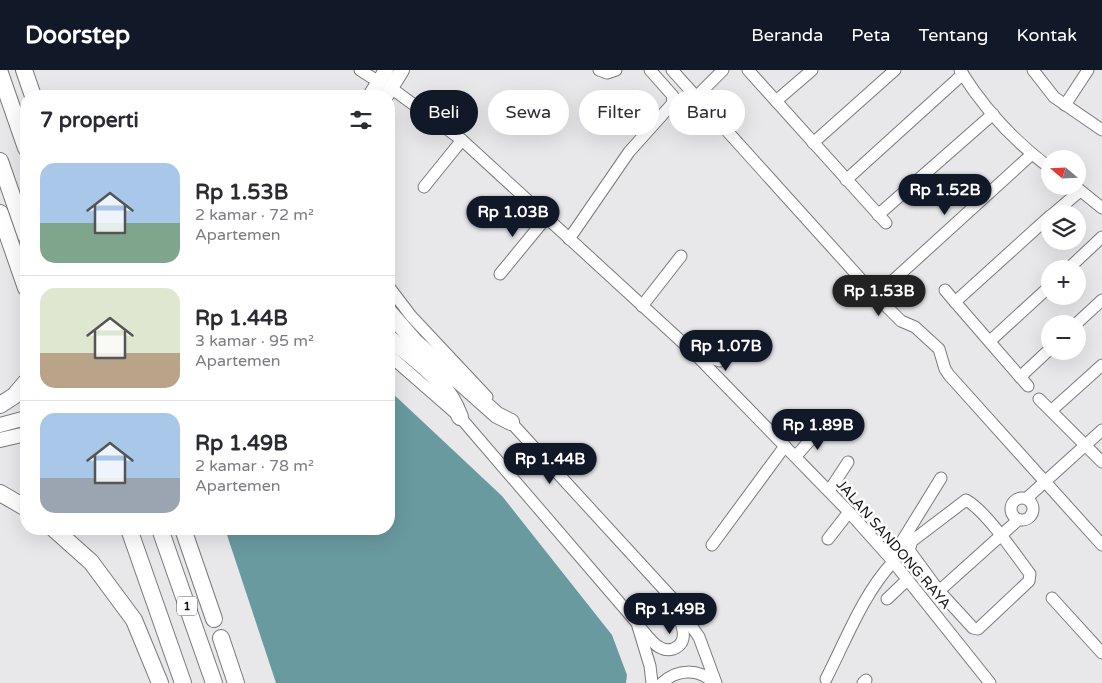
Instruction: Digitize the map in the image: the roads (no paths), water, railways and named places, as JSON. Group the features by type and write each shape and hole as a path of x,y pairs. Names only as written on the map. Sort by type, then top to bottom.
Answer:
{"highway":[{"path":"24,70 31,90"},
{"path":"0,73 20,131"},
{"path":"0,161 20,219"},
{"path":"0,213 20,271"},
{"path":"395,319 415,342 497,415 511,422"},
{"path":"395,343 439,379 449,392 460,417"},
{"path":"0,405 14,396 20,389"},
{"path":"0,493 20,505"},
{"path":"61,535 91,562 134,620 160,683"},
{"name":"1","path":"131,535 183,683"},
{"name":"1","path":"162,535 214,683"},
{"path":"185,535 214,619"},
{"path":"221,638 236,683"}],"main road":[{"path":"385,84 402,70"},
{"path":"0,425 20,420"},
{"path":"0,440 20,435"}],"street":[{"name":"JALAN SANDONG RAYA","path":"360,70 385,84"},
{"path":"599,70 607,73 616,70"},
{"path":"569,239 629,152 672,104 673,96 650,70"},
{"path":"672,70 690,90"},
{"path":"703,90 723,70"},
{"path":"748,70 882,219 993,114"},
{"path":"776,101 812,70"},
{"path":"813,143 895,70"},
{"path":"1033,70 1054,97 1102,130"},
{"path":"1065,105 1088,70"},
{"path":"846,180 961,72 993,114 1041,161"},
{"name":"JALAN SANDONG RAYA","path":"395,91 462,140 694,353 849,512 892,561 990,683"},
{"path":"730,135 876,296 901,321 915,327 939,350 944,368 949,375 1102,545"},
{"path":"424,187 462,140"},
{"path":"876,296 1032,154"},
{"path":"1061,205 1071,195"},
{"path":"1086,195 1102,208"},
{"path":"500,274 546,218"},
{"path":"956,302 1041,224"},
{"path":"1078,260 1102,237"},
{"path":"642,306 681,256"},
{"path":"945,290 1028,386"},
{"path":"990,341 1041,294"},
{"path":"395,295 411,316 672,598 699,637 715,683"},
{"path":"1086,315 1102,300"},
{"path":"694,353 720,361 738,346"},
{"path":"1020,377 1041,357"},
{"path":"395,361 460,417 637,623 662,649 671,650 679,646 683,638 683,630 672,598"},
{"path":"1052,410 1102,365"},
{"path":"1040,399 1102,462"},
{"path":"796,456 821,428"},
{"path":"1018,520 1010,511 1011,505 1015,500 1027,498 1102,430"},
{"path":"712,545 785,446"},
{"path":"829,491 848,462"},
{"path":"826,679 870,593 892,561 941,478"},
{"path":"939,591 1018,520 1025,520 1031,516 1033,510 1032,503 1027,498"},
{"path":"966,500 972,504 1000,536 1030,574 1029,581 978,628 973,628 939,591 909,550 912,541 966,500"},
{"path":"828,539 849,512"},
{"path":"887,600 907,580"},
{"path":"1052,598 1102,653"},
{"path":"637,623 650,666 652,683"},
{"path":"662,683 669,677 681,672 695,672 708,677 715,683"}],"water":[{"path":"395,396 502,496 612,635 627,675 626,683 276,683 227,535 395,535"}]}
